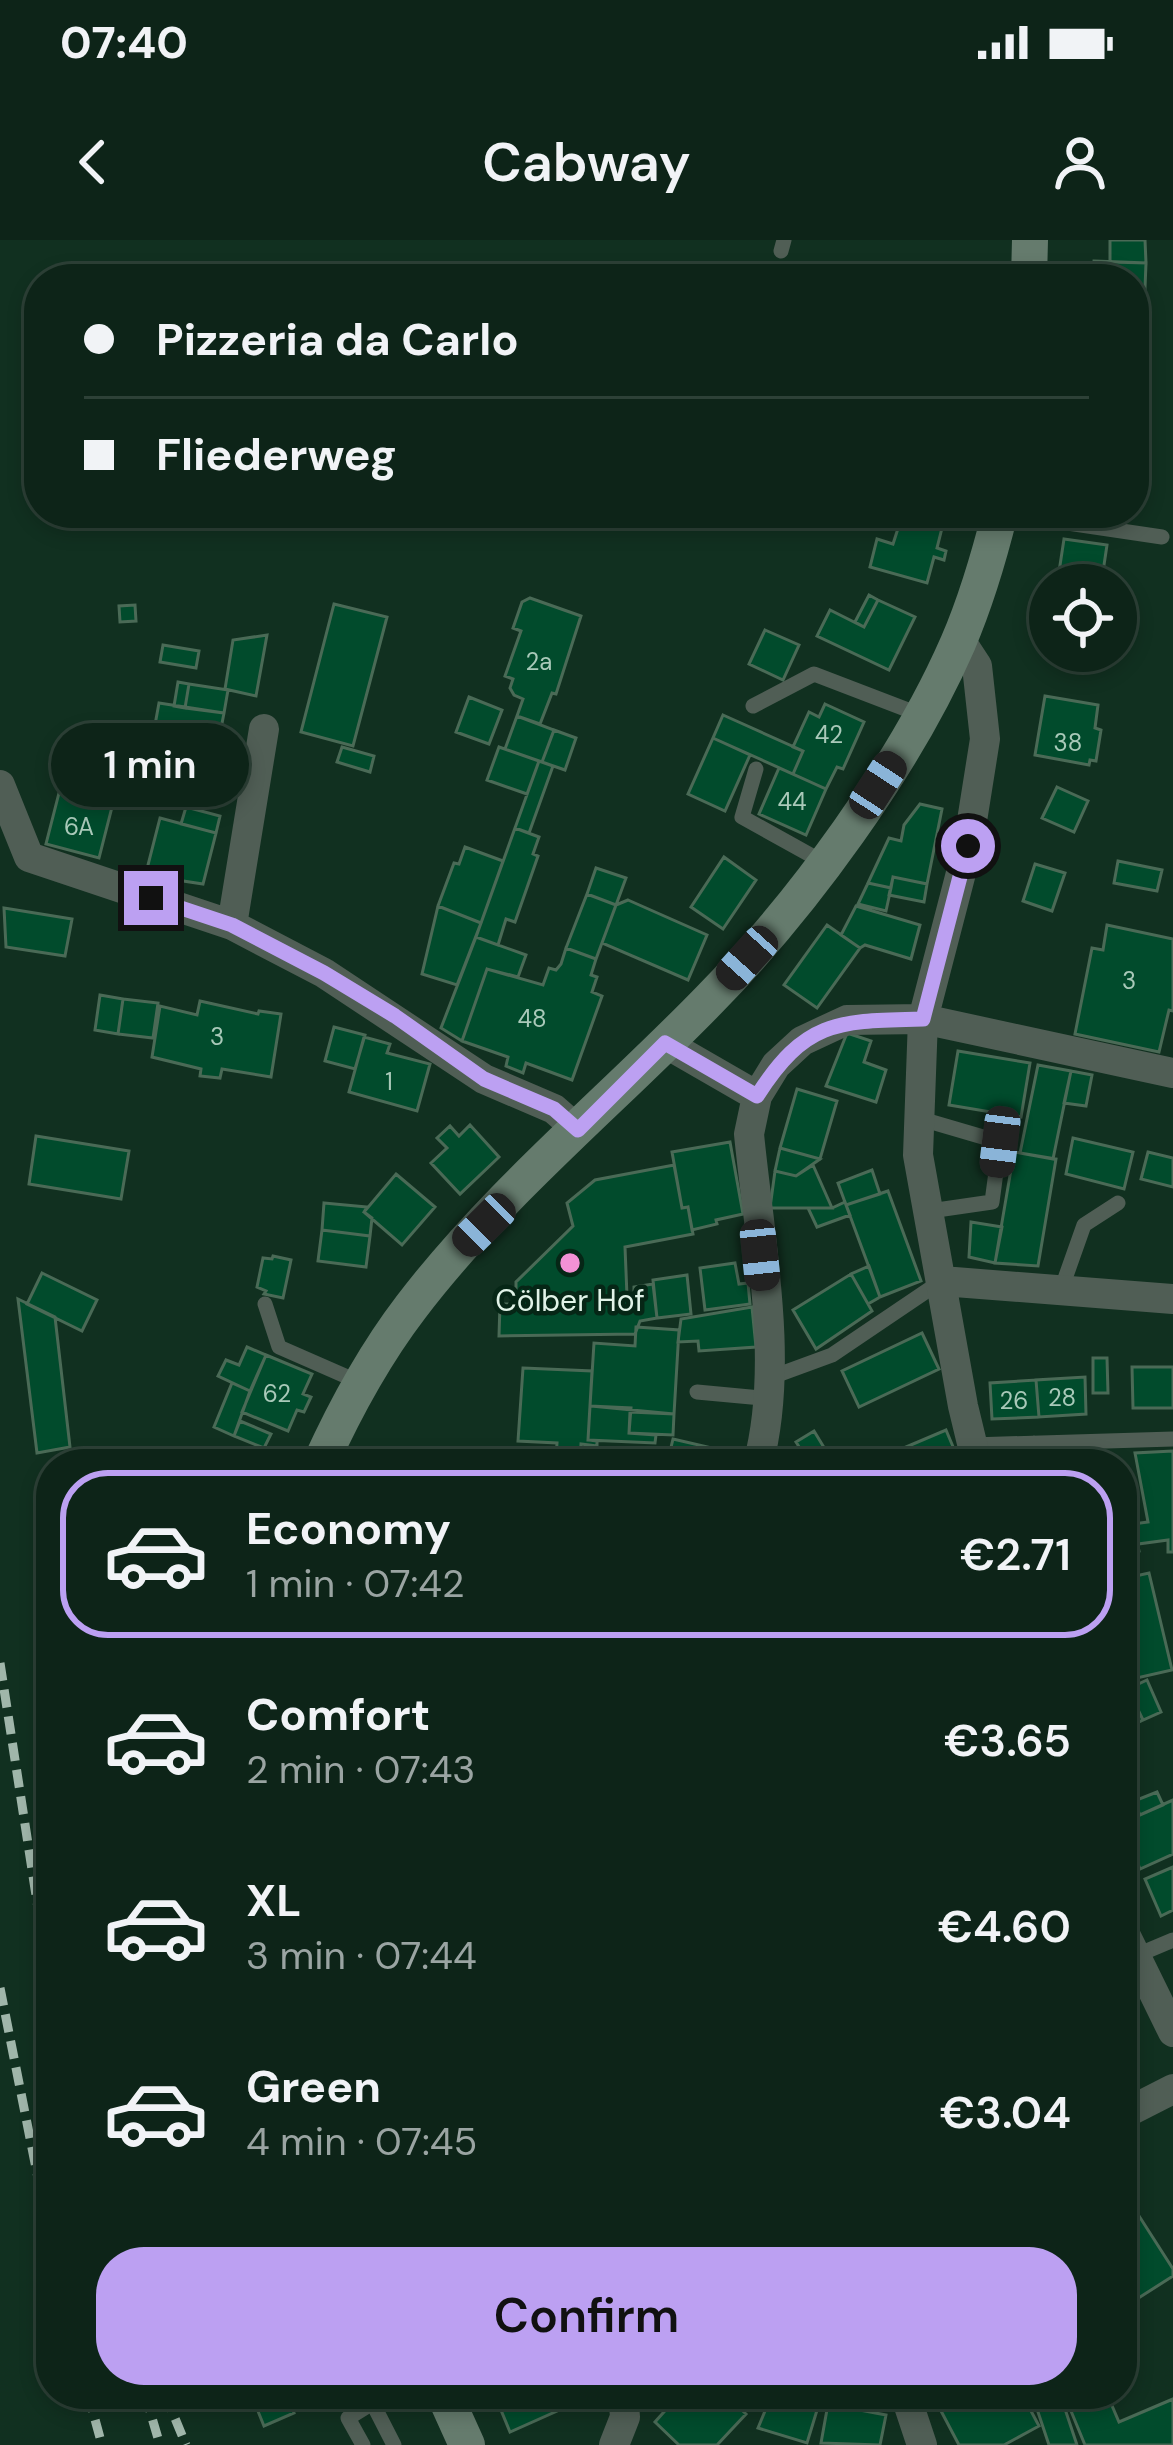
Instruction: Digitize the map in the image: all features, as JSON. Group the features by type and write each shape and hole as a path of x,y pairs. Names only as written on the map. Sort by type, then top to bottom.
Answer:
{"main road":[{"path":"328,1449 409,1309 452,1256 747,958 823,862 921,715 960,640 995,528"},
{"path":"451,2409 467,2445"}],"street":[{"path":"960,640 977,666 985,739 968,846 923,1019 918,1155 974,1449"},
{"path":"232,925 264,728"},
{"path":"0,785 29,857 232,925 395,1016 484,1079 554,1109 578,1130"},
{"path":"762,1449 771,1388 749,1133 757,1096 776,1065 802,1041 847,1020 923,1019 1012,1028 1173,1073"},
{"path":"665,1043 757,1096"},
{"path":"942,1280 1173,1299"},
{"path":"1137,1954 1165,1995 1173,2032"},
{"path":"1137,2108 1173,2089"},
{"path":"910,2409 922,2445"}],"lane":[{"path":"1101,528 1162,537"},
{"path":"753,706 814,674 921,715"},
{"path":"756,770 742,817 823,862"},
{"path":"918,1118 1000,1142 992,1202 930,1210"},
{"path":"1061,1290 1084,1225 1118,1203"},
{"path":"697,1392 771,1388 832,1355 942,1280"},
{"path":"265,1304 279,1347 362,1383"},
{"path":"1004,1449 1034,1443 1173,1439"},
{"path":"1034,1443 1040,1449"},
{"path":"1137,1942 1173,1940"},
{"path":"362,2409 348,2417 363,2445"},
{"path":"383,2409 394,2445"}],"building":[{"path":"1110,240 1145,240 1146,263 1110,262"},
{"path":"1094,261 1146,263 1146,264"},
{"path":"898,528 942,528 937,548 946,551 944,560 934,557 927,583 870,567 877,539 893,544"},
{"path":"1064,539 1107,545 1104,564 1060,564"},
{"path":"869,595 878,600 864,627 855,622"},
{"path":"530,598 581,616 556,694 552,693 540,724 517,716 523,699 514,695 513,679 505,676 521,631 513,628 522,602"},
{"path":"878,600 915,617 889,670 817,636 830,610 864,627"},
{"path":"334,604 387,617 353,746 301,732"},
{"path":"135,605 136,621 120,622 119,606"},
{"path":"765,630 799,645 783,680 749,664"},
{"path":"267,635 256,696 225,689 233,640"},
{"path":"163,645 199,651 196,668 160,662"},
{"path":"178,682 189,684 185,708 174,706"},
{"path":"189,684 228,690 224,713 185,708"},
{"path":"1045,696 1098,705 1095,728 1101,730 1096,761 1090,760 1089,765 1035,755"},
{"path":"469,697 502,710 489,744 456,732"},
{"path":"159,703 224,713 210,785 146,774"},
{"path":"825,704 864,722 843,769 837,767 826,789 793,774 803,751 793,747 809,712 819,717"},
{"path":"723,715 803,751 793,774 713,738"},
{"path":"517,716 554,730 542,762 505,749"},
{"path":"554,730 576,738 565,770 542,762"},
{"path":"713,738 750,755 725,811 688,794"},
{"path":"342,747 374,756 370,772 337,762"},
{"path":"499,747 539,761 527,794 487,780"},
{"path":"539,761 553,766 529,833 515,828"},
{"path":"779,768 826,789 806,835 759,814"},
{"path":"1057,787 1088,801 1074,832 1042,818"},
{"path":"59,793 112,807 99,858 46,844"},
{"path":"920,804 942,809 927,884 893,877 891,888 868,883 889,838 901,841 904,825"},
{"path":"186,807 220,816 216,833 181,824"},
{"path":"160,818 216,833 203,884 165,885 168,874 147,869"},
{"path":"515,828 539,837 533,854 538,856 515,922 506,919 498,945 476,937"},
{"path":"465,847 503,861 481,923 438,906"},
{"path":"724,857 756,880 723,929 691,907"},
{"path":"1118,861 1162,870 1157,891 1114,883"},
{"path":"1035,864 1065,873 1052,911 1023,901"},
{"path":"596,868 626,878 616,905 587,894"},
{"path":"893,877 927,884 924,902 889,895"},
{"path":"868,883 891,888 886,911 858,904"},
{"path":"587,894 616,905 596,959 566,948"},
{"path":"628,900 707,935 688,980 602,943 616,905"},
{"path":"438,906 481,923 457,985 422,974"},
{"path":"856,906 920,925 911,959 865,945 860,948 841,935"},
{"path":"4,908 72,919 65,956 6,947"},
{"path":"827,925 860,948 817,1008 784,985"},
{"path":"1107,925 1173,939 1173,1011 1169,1010 1159,1052 1075,1034 1092,948 1103,950"},
{"path":"476,937 526,955 518,977 487,969 462,1041 441,1028"},
{"path":"566,948 596,959 592,992 602,996 572,1080 526,1063 523,1073 506,1066 508,1057 462,1041 487,969 543,985 549,968 556,970 561,964"},
{"path":"100,995 123,999 118,1034 95,1030"},
{"path":"123,999 158,1003 153,1038 118,1034"},
{"path":"200,1001 258,1014 281,1014 271,1077 222,1069 220,1078 200,1076 201,1069 152,1057 160,1006 197,1015"},
{"path":"334,1027 365,1035 355,1069 325,1061"},
{"path":"847,1033 871,1041 864,1062 886,1070 876,1102 826,1086"},
{"path":"364,1037 390,1044 387,1053 430,1064 417,1111 349,1092"},
{"path":"958,1051 1030,1063 1021,1117 949,1105"},
{"path":"1038,1065 1071,1071 1053,1159 1020,1153"},
{"path":"1071,1071 1092,1075 1086,1106 1064,1103"},
{"path":"797,1089 837,1101 820,1159 780,1148"},
{"path":"470,1125 499,1157 460,1194 431,1163 447,1148 437,1138 450,1126 459,1136"},
{"path":"36,1136 129,1151 121,1199 29,1184"},
{"path":"1073,1138 1133,1152 1124,1189 1066,1174"},
{"path":"730,1142 743,1214 692,1230 688,1207 682,1208 672,1152"},
{"path":"780,1148 820,1159 796,1176 775,1171"},
{"path":"1014,1152 1056,1159 1038,1266 995,1263"},
{"path":"1148,1152 1173,1158 1173,1187 1141,1179"},
{"path":"674,1165 682,1208 688,1207 693,1234 625,1247 627,1296 634,1295 634,1287 653,1284 657,1318 640,1321 635,1334 499,1336 500,1304 516,1304 516,1282 573,1226 567,1203 595,1180"},
{"path":"813,1165 832,1208 770,1208 775,1171 796,1176"},
{"path":"872,1170 880,1194 846,1205 838,1183"},
{"path":"396,1174 435,1207 402,1245 364,1212"},
{"path":"888,1191 921,1281 880,1297 846,1205"},
{"path":"845,1202 850,1215 817,1227 808,1208 832,1208"},
{"path":"324,1203 367,1207 364,1212 372,1218 370,1236 322,1230"},
{"path":"971,1222 1002,1227 995,1263 969,1257"},
{"path":"322,1230 370,1236 366,1267 318,1261"},
{"path":"263,1258 291,1260 283,1298 264,1294 257,1287"},
{"path":"735,1263 739,1284 748,1283 750,1304 705,1310 700,1268"},
{"path":"869,1266 880,1297 868,1304 851,1274"},
{"path":"42,1273 97,1300 82,1331 27,1304"},
{"path":"851,1274 872,1311 816,1349 793,1310"},
{"path":"687,1275 691,1314 657,1318 653,1280"},
{"path":"18,1299 55,1317 70,1447 37,1449"},
{"path":"752,1307 756,1347 699,1351 698,1341 678,1342 681,1319"},
{"path":"636,1327 679,1330 674,1414 590,1406 594,1343 635,1346"},
{"path":"922,1333 939,1369 859,1407 842,1371"},
{"path":"247,1347 266,1355 250,1391 218,1376 226,1360 239,1365"},
{"path":"266,1355 312,1374 303,1394 311,1397 304,1412 297,1410 288,1431 242,1412"},
{"path":"1093,1358 1107,1358 1108,1393 1093,1393"},
{"path":"1132,1367 1173,1367 1173,1408 1133,1408"},
{"path":"523,1368 592,1371 588,1440 597,1441 597,1446 557,1449 557,1443 518,1441"},
{"path":"1085,1377 1086,1414 1039,1417 1036,1380"},
{"path":"1036,1380 1039,1417 992,1419 990,1383"},
{"path":"232,1383 250,1391 234,1436 214,1427"},
{"path":"590,1406 631,1408 629,1433 656,1435 655,1443 588,1440"},
{"path":"630,1412 674,1414 673,1435 629,1433"},
{"path":"240,1421 271,1434 264,1448 234,1436"},
{"path":"946,1430 954,1449 901,1449"},
{"path":"814,1431 825,1449 800,1449 796,1442"},
{"path":"673,1439 716,1449 671,1449"},
{"path":"1173,1451 1173,1552 1168,1552 1168,1540 1138,1544 1137,1523 1148,1522 1137,1453"},
{"path":"1149,1573 1172,1670 1137,1678 1137,1576"},
{"path":"1147,1680 1161,1712 1143,1720 1137,1708 1137,1685"},
{"path":"1157,1792 1163,1805 1140,1815 1137,1800"},
{"path":"1173,1800 1173,1854 1140,1869 1137,1861 1137,1816"},
{"path":"1173,1867 1173,1910 1161,1916 1145,1879"},
{"path":"1137,2213 1173,2269 1173,2276 1137,2299"},
{"path":"1173,2399 1173,2445 1085,2445 1070,2409 1113,2409 1119,2422"},
{"path":"257,2409 292,2409 294,2413 264,2426"},
{"path":"501,2409 562,2409 510,2432"},
{"path":"667,2409 740,2409 746,2414 717,2445 679,2445 655,2422"},
{"path":"766,2409 817,2409 807,2443 758,2428"},
{"path":"827,2409 886,2415 880,2445 821,2443"},
{"path":"940,2409 1030,2409 1039,2426 1004,2445 959,2445"},
{"path":"1037,2409 1065,2409 1077,2445 1049,2445"}],"railway":[{"path":"0,1663 36,1895"},
{"path":"0,1988 36,2168"},
{"path":"92,2409 102,2445"},
{"path":"149,2409 160,2445"},
{"path":"171,2409 186,2445"}],"place":[{"name":"Cölber Hof","path":"570,1263"}],"route":[{"path":"151,898 232,925 324,973 484,1079 554,1109 578,1130 665,1043 757,1096 776,1065 802,1041 847,1020 923,1019 968,846"}]}
